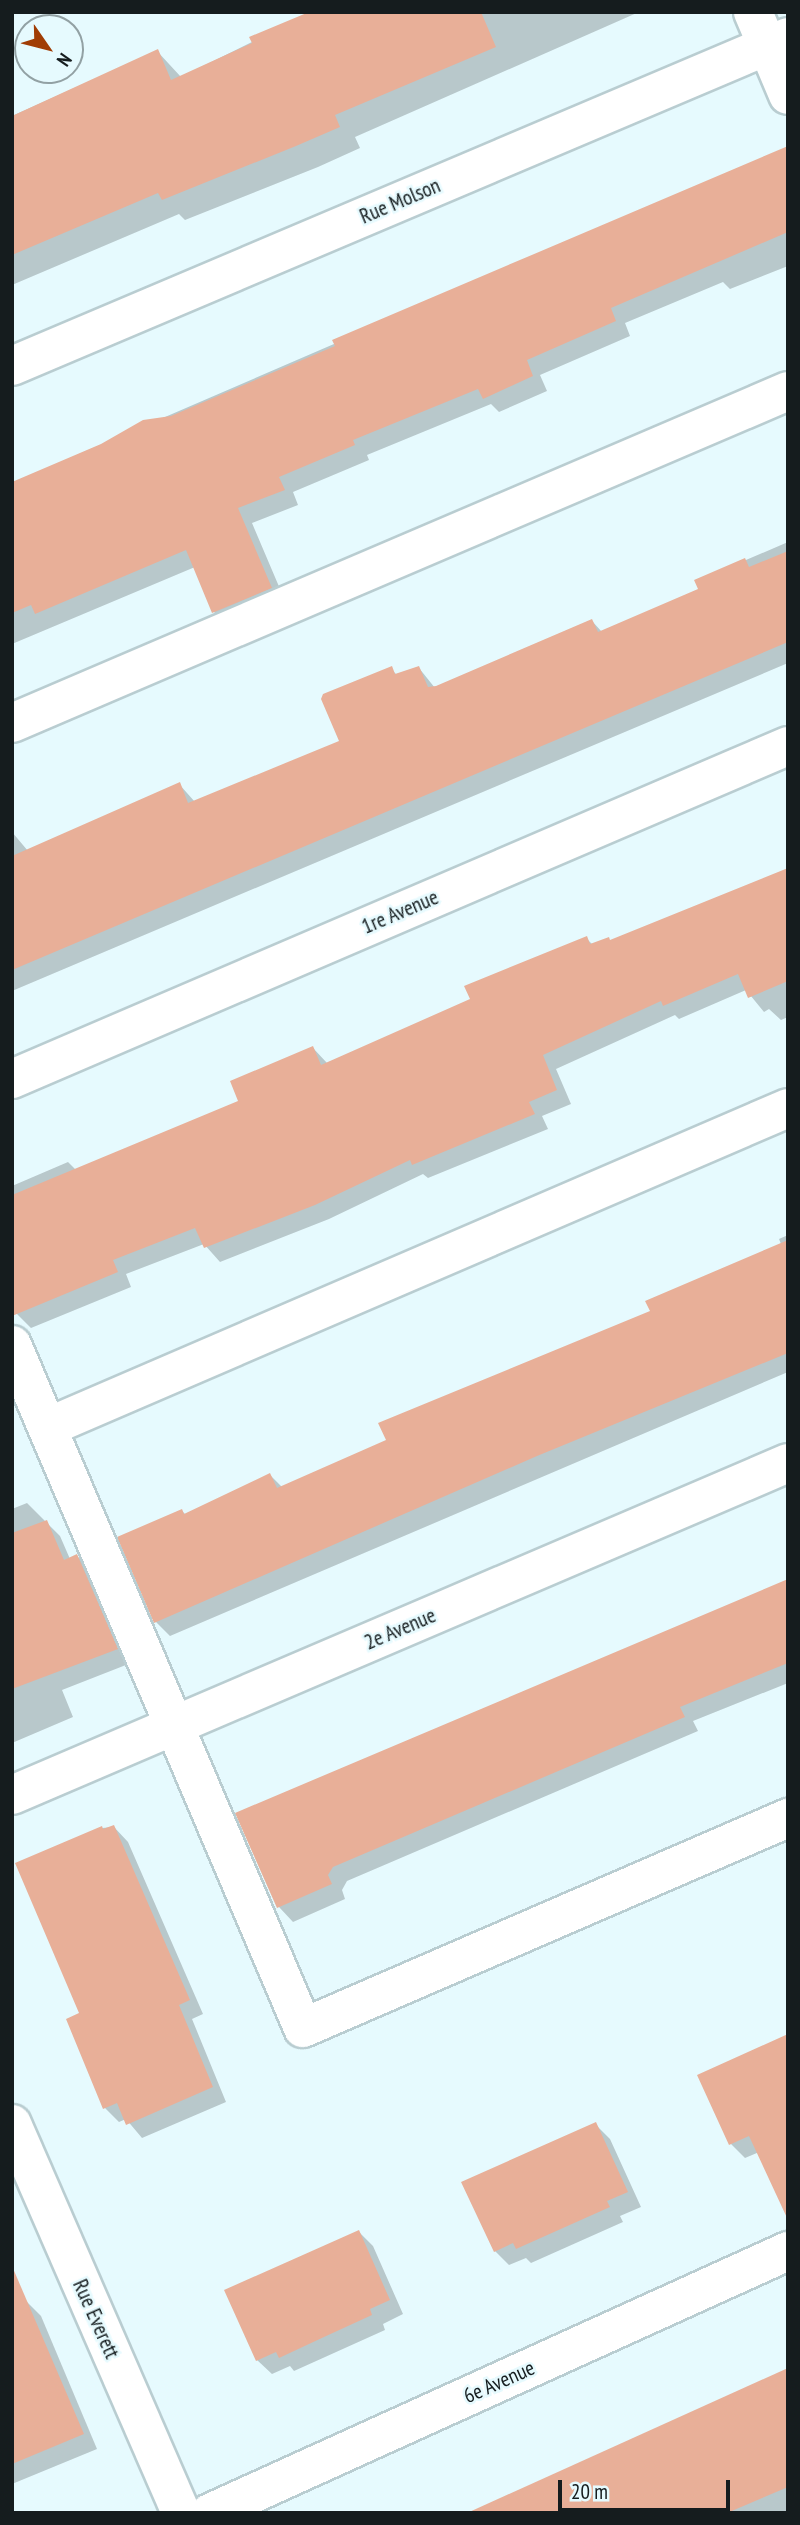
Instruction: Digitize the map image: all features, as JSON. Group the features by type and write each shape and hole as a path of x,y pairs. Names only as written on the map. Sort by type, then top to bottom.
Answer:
{"street":[{"path":"769,32 788,95"},
{"name":"Rue Molson","path":"12,366 769,32"},
{"path":"12,723 788,391"},
{"name":"1re Avenue","path":"12,1079 788,746"},
{"path":"48,1427 788,1108"},
{"path":"12,1345 303,2028 788,1818"},
{"name":"2e Avenue","path":"12,1795 788,1463"},
{"name":"Rue Everett","path":"12,2124 24,2185 181,2513"},
{"name":"6e Avenue","path":"210,2513 788,2251"}],"building":[{"path":"309,12 481,12 496,47 335,115 340,127 296,146 162,200 158,193 12,255 12,116 158,49 171,80 252,43 249,37"},
{"path":"788,146 788,232 611,308 616,321 527,360 533,376 483,399 478,389 353,440 355,445 279,477 285,490 238,508 272,588 212,613 186,550 35,614 31,605 12,613 12,482 101,444 143,420 171,416 335,346 332,340"},
{"path":"788,551 788,642 12,970 12,856 180,782 188,803 339,741 321,699 323,694 392,666 395,674 419,666 428,687 436,686 592,619 598,632 698,589 694,580 745,558 749,567"},
{"path":"788,868 788,981 748,998 738,974 663,1006 661,1001 543,1055 557,1090 529,1102 535,1114 412,1165 410,1160 315,1205 204,1248 195,1228 113,1260 118,1272 12,1316 12,1195 238,1101 230,1081 313,1046 321,1065 470,999 464,986 587,936 590,944 609,937 610,940"},
{"path":"788,1240 788,1353 537,1456 154,1623 117,1537 182,1509 184,1514 270,1473 277,1488 386,1440 378,1423 650,1311 645,1301"},
{"path":"47,1520 64,1560 77,1554 118,1649 12,1689 12,1533"},
{"path":"788,1579 788,1663 680,1707 685,1717 333,1867 328,1875 332,1884 277,1908 235,1813"},
{"path":"114,1825 190,2000 179,2005 213,2087 126,2125 117,2103 103,2109 66,2019 79,2013 15,1863 102,1826 103,1829"},
{"path":"788,2034 788,2220 749,2136 729,2145 697,2075"},
{"path":"596,2122 628,2192 607,2201 610,2207 516,2249 513,2243 494,2252 461,2182"},
{"path":"359,2230 390,2300 370,2309 372,2315 279,2358 276,2352 256,2361 224,2290"},
{"path":"12,2266 84,2434 12,2464"},
{"path":"788,2368 788,2487 727,2513 467,2513"}]}
